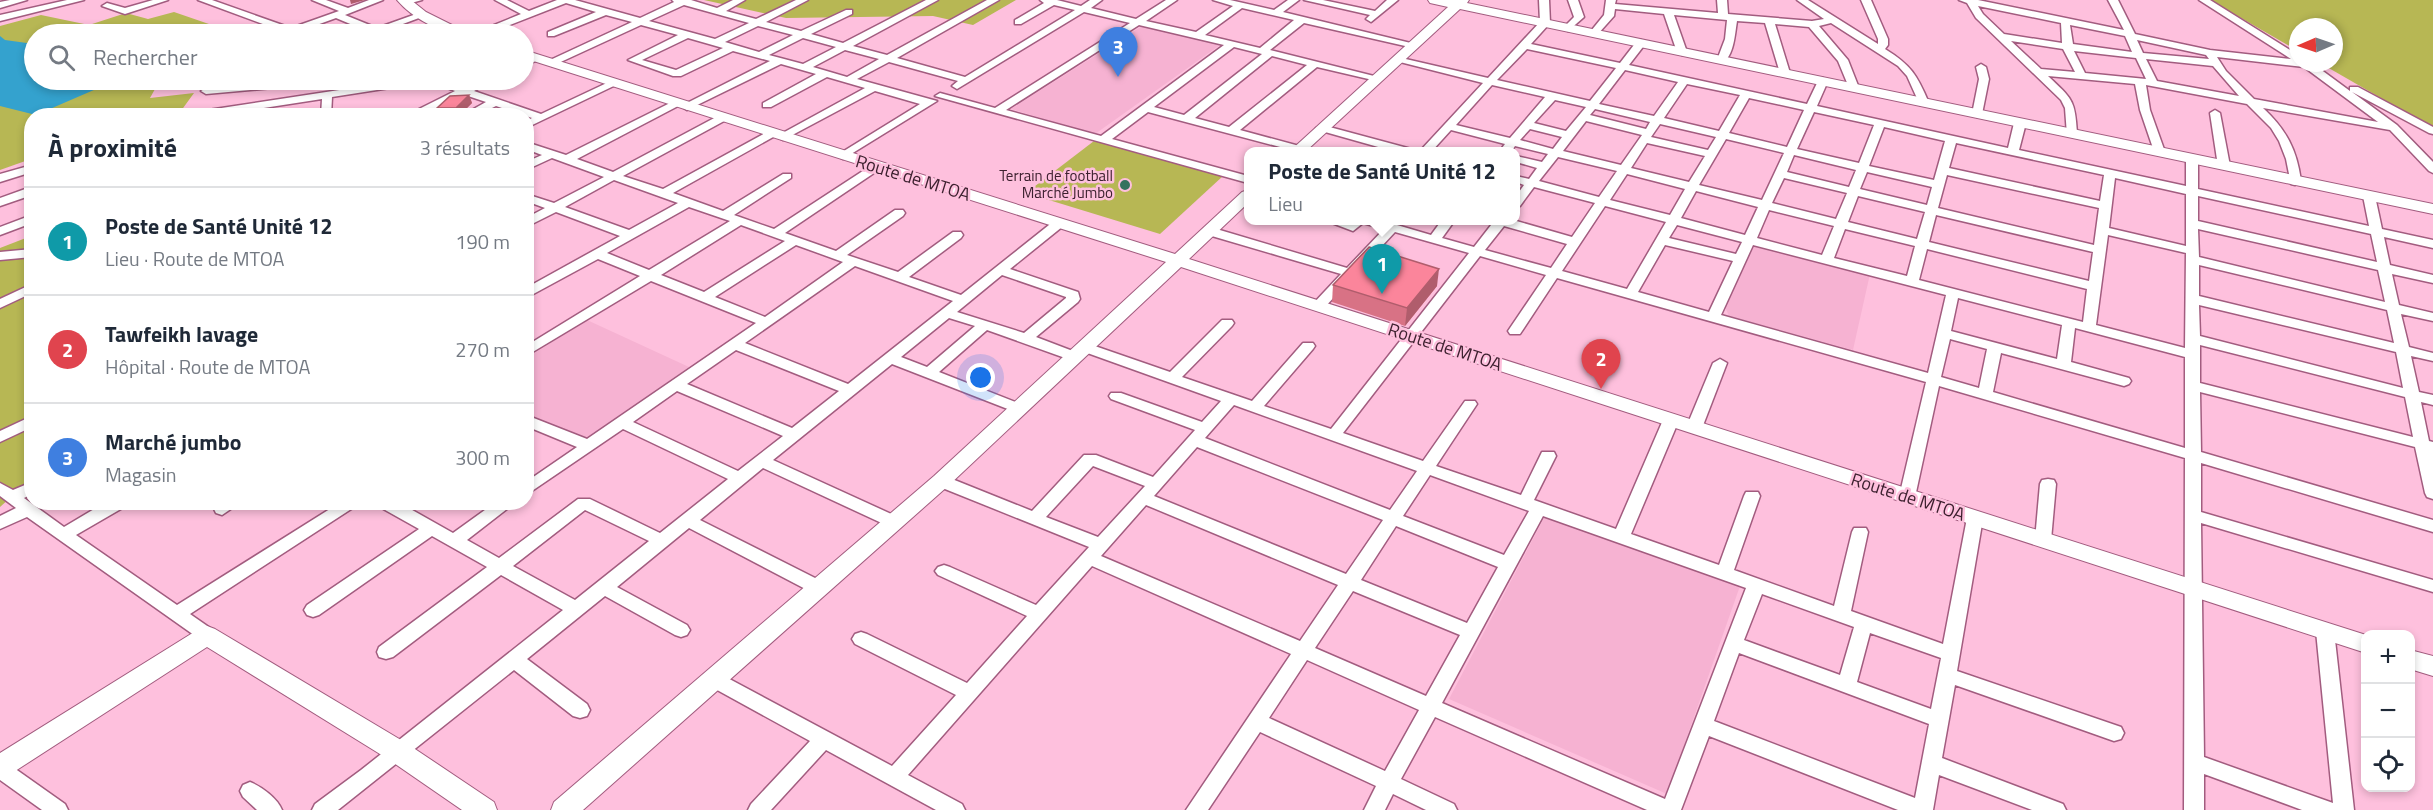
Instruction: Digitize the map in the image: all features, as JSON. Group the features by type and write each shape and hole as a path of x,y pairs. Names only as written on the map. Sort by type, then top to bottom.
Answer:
{"street":[{"path":"0,5 22,0"},
{"path":"0,18 79,0"},
{"path":"107,6 120,11 129,11 163,0"},
{"path":"206,0 272,24"},
{"path":"317,0 349,10"},
{"path":"317,24 378,0"},
{"path":"500,0 529,15"},
{"path":"506,24 565,0 929,103"},
{"path":"718,11 740,0"},
{"path":"717,42 803,0"},
{"path":"803,68 933,0"},
{"path":"847,81 994,0"},
{"path":"843,156 1097,0"},
{"path":"997,111 1172,0"},
{"path":"1218,0 1414,45"},
{"path":"1276,13 1294,0"},
{"path":"1309,0 1377,14"},
{"path":"1357,31 1393,0"},
{"path":"1434,0 1460,2 1568,28 2433,209"},
{"path":"1429,147 1545,23 1544,0"},
{"path":"1568,28 1579,17 1573,0"},
{"path":"1722,0 1728,18 1730,39 1722,60"},
{"path":"1802,0 1906,68 1912,75 1924,103"},
{"path":"1866,0 1883,39 1883,45 1878,49"},
{"path":"1964,0 2130,35 2213,58 2229,81 2282,132 2295,164 2295,181"},
{"path":"1970,0 1978,15 2066,99 2070,108 2071,134"},
{"path":"2112,0 2122,12 2139,55 2149,69 2153,83"},
{"path":"2204,0 2289,53"},
{"path":"409,1 422,15 438,24"},
{"path":"534,60 642,21 682,1 966,80"},
{"path":"1018,22 1049,1 1377,78"},
{"path":"1300,147 1460,2"},
{"path":"1594,33 1610,16 1610,3 1728,18 1812,24 1831,20"},
{"path":"1197,36 1241,5"},
{"path":"1668,10 1683,52"},
{"path":"551,34 606,11"},
{"path":"760,55 849,12"},
{"path":"337,15 354,24"},
{"path":"397,24 422,15"},
{"path":"1186,119 1302,19"},
{"path":"1769,21 1785,74"},
{"path":"2067,21 2065,24 2068,48 2081,75"},
{"path":"1812,24 1848,68 1854,88"},
{"path":"688,34 633,60 677,74 733,47"},
{"path":"2003,38 2068,48 2139,55 2289,61"},
{"path":"1520,197 1641,43"},
{"path":"1103,140 1232,44"},
{"path":"1524,45 2433,244"},
{"name":"Route de MTOA","path":"534,60 615,83 777,136 1176,260 2361,642"},
{"path":"1397,60 1938,185"},
{"path":"566,160 779,61"},
{"path":"1231,131 1314,64"},
{"path":"1977,114 1984,79 1981,67"},
{"path":"2038,72 2153,83 2339,120 2393,127"},
{"path":"2319,72 2393,127 2433,169"},
{"path":"767,105 825,74"},
{"path":"2328,78 2391,107 2433,131"},
{"path":"1515,331 1684,80"},
{"path":"1713,318 1822,81"},
{"path":"2140,82 2145,110 2159,152"},
{"path":"534,122 615,83"},
{"path":"663,194 873,88"},
{"path":"198,108 206,91 217,90"},
{"path":"244,108 363,90"},
{"path":"461,90 513,108"},
{"path":"427,108 464,91"},
{"path":"1630,295 1746,94"},
{"path":"1448,126 1508,147 1552,95"},
{"path":"326,108 327,96"},
{"path":"940,96 1244,178"},
{"path":"483,108 496,102"},
{"path":"1146,108 1287,147"},
{"path":"2215,113 2224,166"},
{"path":"534,115 542,118"},
{"path":"1583,117 1712,154"},
{"path":"534,219 722,118"},
{"path":"1827,259 1881,123"},
{"path":"2013,152 2020,123"},
{"path":"1527,124 1569,135"},
{"path":"1322,128 1392,147"},
{"path":"1912,282 1951,139"},
{"path":"534,148 963,300"},
{"path":"1520,149 1555,153 2095,287"},
{"path":"534,163 552,154"},
{"path":"2192,159 2194,810"},
{"path":"1520,160 1544,166"},
{"path":"774,234 876,167"},
{"path":"0,178 24,170"},
{"path":"1942,170 2105,206"},
{"path":"2089,327 2110,173"},
{"path":"1780,174 2099,250"},
{"path":"723,216 787,176"},
{"path":"1520,180 2089,327 2194,347 2433,400"},
{"path":"0,202 24,194"},
{"path":"2369,196 2412,394 2428,446 2433,493"},
{"path":"534,200 630,235"},
{"path":"564,810 941,481 1176,260 1244,200"},
{"path":"534,289 687,203"},
{"path":"837,256 900,213"},
{"path":"534,347 739,221"},
{"path":"0,231 24,222"},
{"path":"322,810 1058,224"},
{"path":"2193,224 2433,279"},
{"path":"1380,225 1933,379 2433,526"},
{"path":"1434,240 1445,225"},
{"path":"1334,435 1498,225"},
{"path":"1515,225 1575,242"},
{"path":"1318,306 1392,228"},
{"path":"2102,230 2193,256 2433,317"},
{"path":"1209,231 1350,273"},
{"path":"899,278 957,235"},
{"path":"1662,240 1740,259"},
{"path":"706,297 794,241"},
{"path":"0,256 24,254"},
{"path":"597,254 766,322"},
{"path":"534,484 853,261"},
{"path":"1000,270 1073,295 1073,299 1026,338"},
{"path":"0,304 24,292"},
{"path":"1907,496 1953,292"},
{"path":"2193,299 2433,357"},
{"path":"946,313 1026,338 1173,378 1951,654"},
{"path":"2064,364 2069,322"},
{"path":"1173,378 1227,323"},
{"path":"929,374 985,325"},
{"path":"1944,333 2124,381"},
{"path":"735,344 849,390"},
{"path":"1255,407 1308,346"},
{"path":"1985,394 1995,346"},
{"path":"890,358 1018,408"},
{"path":"1694,428 1720,363"},
{"path":"676,385 794,435"},
{"path":"2194,386 2428,446"},
{"path":"1116,396 1393,518 1509,564"},
{"path":"894,777 1232,399"},
{"path":"1196,810 1470,404"},
{"path":"1621,537 1671,420"},
{"path":"534,423 589,446"},
{"path":"622,423 739,478"},
{"path":"0,437 24,425"},
{"path":"1374,810 1509,564 1532,506 1548,456"},
{"path":"1035,518 1090,459 1156,484"},
{"path":"761,461 894,522"},
{"path":"941,481 1035,518 1095,551 1303,651 1670,810 1756,585"},
{"path":"2043,540 2048,484"},
{"path":"7,492 24,489"},
{"path":"7,492 24,505"},
{"path":"1724,574 1752,496"},
{"path":"1143,498 1471,632"},
{"path":"386,652 584,503 661,540"},
{"path":"0,523 27,510"},
{"path":"30,510 207,635 397,751 483,810"},
{"path":"63,535 106,510"},
{"path":"177,614 341,510"},
{"path":"401,510 576,609"},
{"path":"453,541 497,510"},
{"path":"2193,515 2433,586"},
{"path":"1703,725 1922,810 1975,518"},
{"path":"687,520 819,588"},
{"path":"313,610 432,529"},
{"path":"1841,615 1860,532"},
{"path":"944,571 1039,614"},
{"path":"603,587 681,630"},
{"path":"1846,686 1864,624"},
{"path":"2325,631 2344,810"},
{"path":"58,810 0,768 207,635"},
{"path":"861,639 970,693"},
{"path":"1734,644 1939,720"},
{"path":"513,658 580,710"},
{"path":"2415,661 2433,666"},
{"path":"1947,675 2114,733"},
{"path":"715,680 955,810"},
{"path":"1256,722 1447,810"},
{"path":"758,810 824,739"},
{"path":"1932,762 2056,810"},
{"path":"2194,762 2327,810"},
{"path":"250,791 272,810"}],"shaded area":[{"path":"704,0 1016,0 973,25 933,16 786,18"},
{"path":"2210,0 2433,0 2433,128 2336,72 2343,72 2343,18 2289,18 2289,46"},
{"path":"174,12 209,24 92,24 126,13 148,19"},
{"path":"41,15 84,24 24,24 24,90 154,90 150,98 194,93 183,108 24,108 24,161 0,170 0,26"},
{"path":"1142,26 1220,45 1095,134 1011,109"},
{"name":"Terrain de football Marché Jumbo","path":"1094,141 1223,176 1160,234 1026,193"},
{"path":"24,239 24,485 0,507 0,248"},
{"path":"1751,243 1870,274 1853,350 1729,316 1724,305"},
{"path":"587,320 689,367 585,440 534,417 534,354"},
{"path":"1545,516 1740,586 1667,794 1449,699"}],"water":[{"path":"0,36 5,40 24,43 24,90 94,90 52,108 24,108 24,112 0,106"}],"building":[{"path":"469,95 456,108 437,108 450,96"},
{"path":"1369,247 1439,269 1407,308 1333,285"}],"place":[{"name":"Marché jumbo","path":"1118,77"},
{"name":"Terrain de football Marché Jumbo","path":"1125,185"},
{"name":"Poste de Santé Unité 12","path":"1382,294"},
{"name":"Tawfeikh lavage","path":"1601,389"}]}
